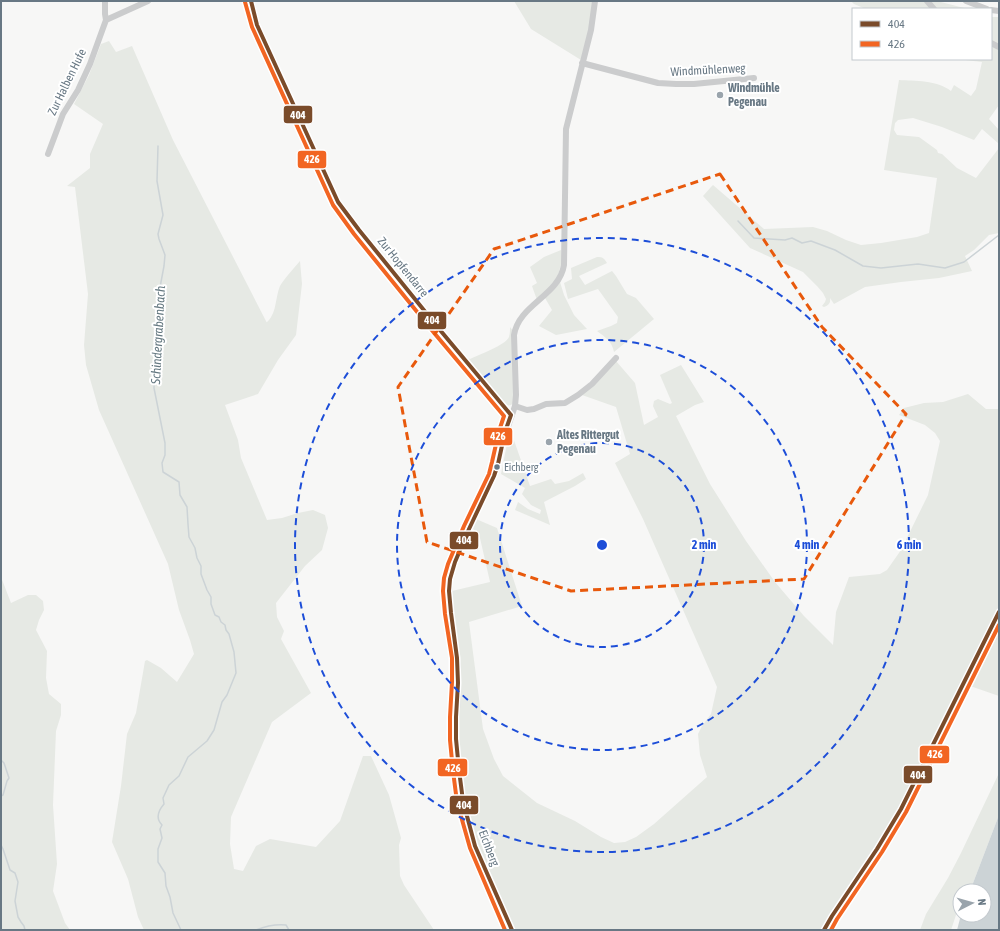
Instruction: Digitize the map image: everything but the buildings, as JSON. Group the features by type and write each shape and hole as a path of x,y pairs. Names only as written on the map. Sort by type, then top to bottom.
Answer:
{"main road":[{"path":"824,930 877,850 901,810 999,612"}],"street":[{"name":"Zur Halben Hufe","path":"48,154 63,114 78,90 90,64 106,20 105,1"},
{"path":"106,20 148,1"},
{"name":"Zur Hopfendarre","path":"251,1 257,25 338,202 358,230 511,415"},
{"path":"511,415 515,406 516,395 515,330 521,317 542,298 560,278 563,270 566,129 591,30 595,1"},
{"path":"966,1 984,8"},
{"name":"Windmühlenweg","path":"582,63 658,83 694,84 754,78"},
{"path":"580,72 593,66"},
{"path":"515,406 527,410 546,404 565,403 587,388 616,358"},
{"name":"Eichberg","path":"511,415 495,473 454,562 450,579 449,596 458,668 456,751 464,802 471,833 512,930"}],"highlighted area":[{"path":"720,174 822,327 906,414 804,579 571,591 427,542 398,387 494,249"}],"shaded area":[{"path":"514,1 593,1 590,24 581,60 531,29"},
{"path":"851,1 937,1 964,8 864,8"},
{"path":"992,17 999,17 999,105 989,119 999,130 999,144 982,129 974,140 942,127 913,118 898,120 895,123 894,130 897,135 919,137 937,150 938,153 942,154 957,168 976,178 999,148 999,233 989,235 974,250 965,256 972,271 939,278 865,287 834,304 830,298 829,304 824,307 822,306 826,299 823,293 803,272 750,248 703,196 713,185 764,229 813,227 861,245 917,237 929,233 937,178 884,170 899,80 933,83 945,87 951,91 954,85 971,96 976,89 982,62 965,60 992,60"},
{"path":"109,41 116,52 132,46 173,140 267,322 271,318 275,308 280,286 300,261 302,284 296,335 278,360 258,394 225,405 238,440 241,458 267,520 282,518 313,510 325,515 328,528 322,550 305,566 276,603 277,617 284,631 281,639 311,693 272,722 231,817 230,844 234,869 243,871 256,846 270,839 316,847 340,821 363,756 371,756 389,795 401,838 399,845 400,876 404,885 434,930 144,930 138,917 128,879 112,842 121,786 127,734 136,713 145,661 147,660 161,668 177,682 194,654 179,610 168,564 99,410 86,365 84,345 88,294 75,187 67,186 90,168 90,154 103,124 74,104 89,75 101,44"},
{"path":"561,250 562,261 556,282 537,300 532,286 537,283 530,267 544,257"},
{"path":"597,257 603,258 607,263 579,276 585,285 612,271 627,294 636,298 654,319 614,352 610,342 597,331 617,323 618,317 598,289 568,299 564,283 572,279 571,268"},
{"path":"560,282 564,295 574,315 587,329 556,335 539,326 552,310 545,298"},
{"path":"510,327 513,331 514,402 512,405 506,405 468,358 470,359 491,350 503,343 509,337"},
{"path":"616,361 635,383 644,425 658,417 653,406 654,401 658,399 670,404 672,403 660,375 681,365 704,402 695,405 676,416 710,484 746,541 775,582 804,616 833,645 836,612 849,577 880,574 887,570 901,550 928,495 940,441 935,433 925,425 899,415 904,408 924,403 943,402 968,394 986,409 999,409 999,607 896,813 822,930 515,930 479,850 472,829 460,774 458,742 460,664 452,599 452,591 490,582 480,538 473,529 476,519 497,528 522,606 469,622 483,729 494,759 503,776 537,803 575,821 614,843 625,842 636,837 654,824 707,777 700,755 698,734 711,714 717,687 643,519 615,463 630,454 616,407 582,395"},
{"path":"510,429 530,486 551,479 555,484 569,481 583,473 586,479 544,502 550,525 515,510 518,502 528,509 540,514 541,510 531,505 522,494 525,488 501,474"},
{"path":"1,577 11,603 28,595 36,595 43,601 44,610 36,630 47,651 46,678 49,694 61,704 61,715 56,731 53,805 57,864 53,891 65,923 70,930 1,930"},
{"path":"999,617 999,696 969,687 904,818 866,873 831,930 827,930 861,878"},
{"path":"999,773 999,815 973,883 952,883 952,923 953,923 951,930 920,930 926,914 961,853"},
{"path":"999,815 999,930 957,930 959,923 992,923 992,883 973,883"}],"waterway":[{"name":"Schindergrabenbach","path":"158,146 157,181 163,215 158,234 165,255 158,298 154,388 165,443 165,455 162,463 163,472 179,482 180,495 187,507 189,537 195,548 197,558 201,566 201,574 211,597 211,604 215,615 219,617 221,622 225,625 229,634 234,652 236,673 227,695 222,702 214,730 207,741 188,757 179,776 169,785 163,798 164,804 158,814 162,825 160,829 162,838 158,849 158,862 165,873 166,886 173,913 181,930"},
{"path":"738,221 754,238 785,240 792,238 802,243 811,241 835,250 863,266 881,268 918,264 945,268 964,262 999,235"},
{"path":"1,760 4,763 9,778 3,795 1,796"},
{"path":"1,845 10,870 15,873 18,882 15,901 18,917 25,930"},
{"path":"256,930 263,927 282,925 286,925 289,930"}],"transit line":[{"name":"404","path":"251,1 257,25 338,202 440,330 511,415"},
{"name":"426","path":"245,2 252,27 333,205 354,234 435,334 504,416 489,474 448,564 444,578 443,591 452,658 450,740 457,802 470,848 505,930"},
{"name":"404","path":"511,415 505,432 494,476 455,562 450,579 449,591 457,658 458,683 456,739 463,801 475,846 512,930"},
{"name":"404","path":"824,930 877,849 901,809 999,612"},
{"name":"426","path":"831,930 882,852 906,812 999,625"}],"place":[{"name":"Windmühle Pegenau","path":"720,95"},
{"name":"Altes Rittergut Pegenau","path":"549,442"},
{"name":"Eichberg","path":"497,467"}]}
